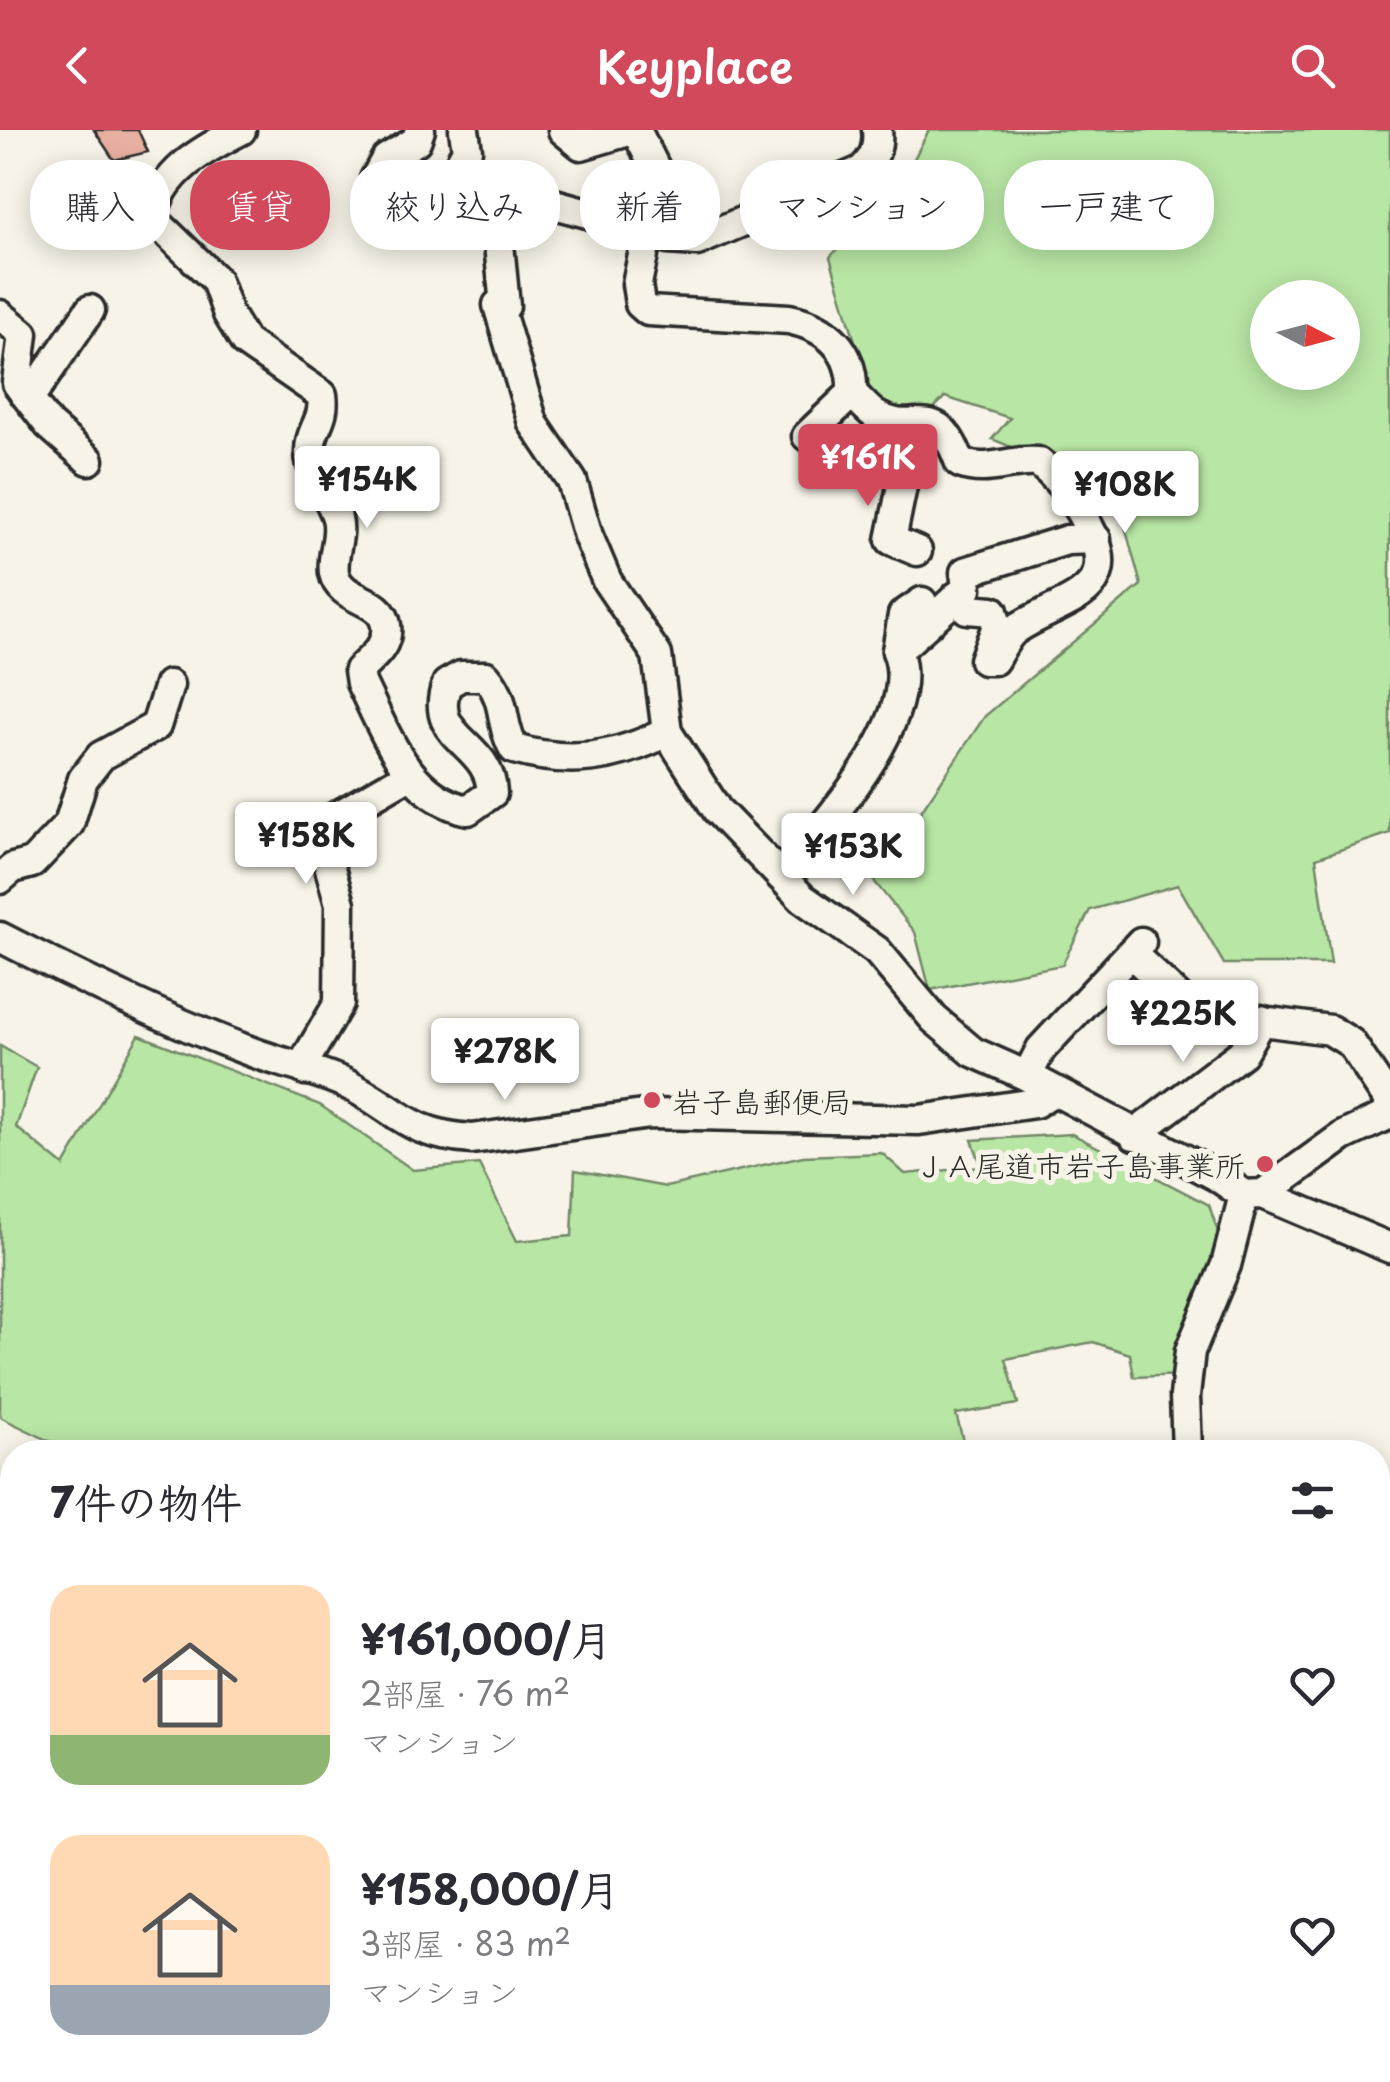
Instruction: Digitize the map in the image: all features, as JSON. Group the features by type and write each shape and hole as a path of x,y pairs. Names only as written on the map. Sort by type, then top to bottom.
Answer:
{"street":[{"path":"240,130 188,158 156,198 152,218 216,280 228,314 245,342 322,394 325,414 312,434 309,456 337,519 339,537 333,570 339,585 380,610 386,626 384,645 359,670 361,683 410,774 448,806 468,810 492,793 486,764 444,723 440,704 447,684 461,676 486,676 500,693 508,739 514,749 544,757 586,760 635,748 667,732"},
{"path":"385,160 416,141 420,130"},
{"path":"461,160 467,150 464,130"},
{"path":"563,130 581,145 634,130 650,160"},
{"path":"720,232 861,171 871,161 878,143 877,130"},
{"path":"488,250 505,306 498,304 533,423 572,480 588,536 608,581 657,656 667,732 717,810 802,898 877,951 934,1019 974,1052 1028,1076 1254,1195 1390,1248"},
{"path":"644,250 638,284 640,304 648,311 807,322 837,341 853,376 852,393 807,436"},
{"path":"25,394 36,389 90,310"},
{"path":"0,316 22,334 18,383 49,425 90,460"},
{"path":"852,393 878,417 928,422 941,428 951,439 960,462 972,468 986,470 1020,460 1038,462 1073,498 1096,539 1098,570 1090,590 1013,630 994,660 984,660 997,626 992,610 966,609 960,585 927,559 891,540 915,423"},
{"path":"897,651 960,585 1067,540 1096,539"},
{"path":"781,876 865,772 880,746 904,669 897,651 903,615 922,602"},
{"path":"0,879 13,868 32,863 69,824 83,779 100,756 156,726 169,684"},
{"path":"305,1070 306,1059 339,1003 340,904 328,860 334,818 410,774"},
{"path":"0,937 100,988 251,1052 343,1082 416,1129 472,1139 650,1114 919,1120 1034,1103 1052,1092"},
{"path":"1028,1076 1041,1049 1136,947 1194,1012 1330,1030 1352,1043 1390,1102"},
{"path":"1134,1135 1242,1052 1261,1020"},
{"path":"1187,1440 1185,1396 1190,1351 1254,1195 1342,1136 1390,1114"}],"green space":[{"path":"929,130 1390,130 1390,833 1316,858 1331,964 1224,964 1178,885 1090,910 1062,965 930,990 915,932 874,881 985,716 1141,585 1115,490 992,439 1010,418 945,397 924,418 872,398 830,257 837,250 984,250 984,160 913,160"},
{"path":"139,1035 320,1105 413,1170 479,1164 517,1241 572,1236 575,1170 666,1187 803,1156 882,1153 905,1174 982,1167 972,1140 1072,1134 1209,1205 1225,1253 1184,1375 1134,1377 1130,1354 1093,1342 1006,1359 1018,1404 956,1414 963,1440 47,1440 0,1417 0,1046 37,1067 16,1127 64,1166"}],"building":[{"path":"94,130 138,130 148,152 114,160"}],"place":[{"name":"岩子島郵便局","path":"652,1100"},
{"name":"ＪＡ尾道市岩子島事業所","path":"1265,1164"}]}
